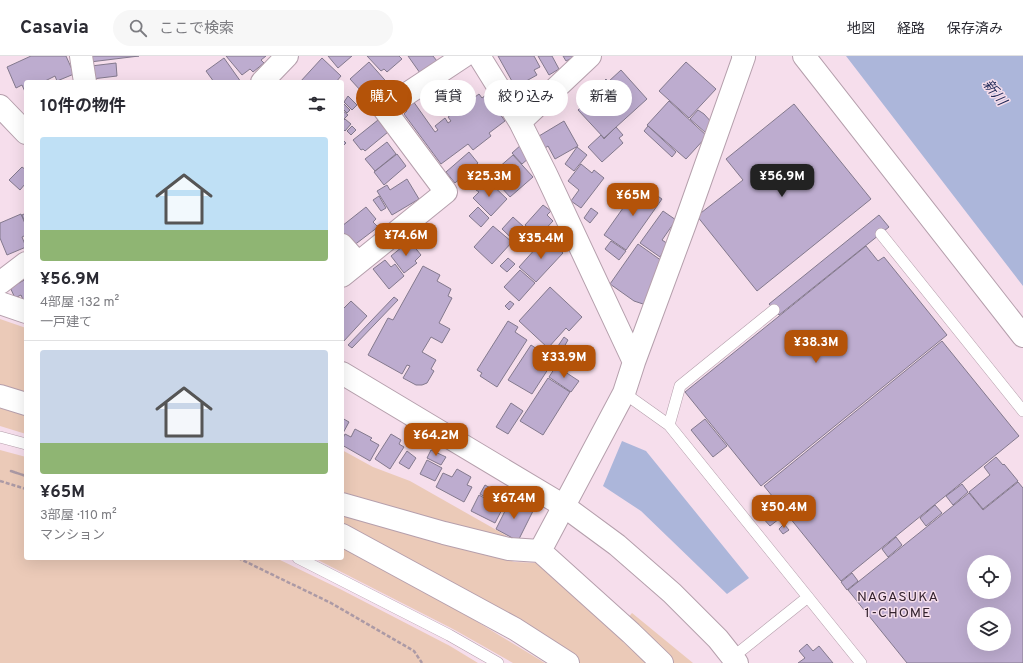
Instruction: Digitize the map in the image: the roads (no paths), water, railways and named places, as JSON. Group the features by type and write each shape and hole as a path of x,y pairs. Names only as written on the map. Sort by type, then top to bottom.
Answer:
{"street":[{"path":"81,56 85,80"},
{"path":"264,80 287,56"},
{"path":"344,251 350,269 446,192 384,109 464,56"},
{"path":"479,56 520,122 634,362"},
{"path":"540,551 624,393 744,57 743,56"},
{"path":"804,56 1023,336"},
{"path":"520,122 586,57"},
{"path":"0,106 24,131"},
{"path":"0,283 24,265"},
{"path":"0,303 24,311"},
{"path":"344,374 564,506 618,544 672,593 718,640 735,660"},
{"path":"0,396 24,403"},
{"path":"344,505 444,533 509,549 540,551 662,663"},
{"path":"344,536 515,629 568,663"}],"lane":[{"path":"881,234 1023,411"},
{"path":"669,425 680,386 774,310"},
{"path":"624,393 669,425 861,663"},
{"path":"0,437 24,443"},
{"path":"302,560 449,635 498,663"},
{"path":"735,660 808,596"}],"water":[{"name":"新川","path":"846,56 1023,56 1023,286"},
{"path":"622,441 646,451 749,578 727,594 641,511 603,486"}],"district":[{"name":"NAGASUKA 1-CHOME","path":"898,606"}]}
